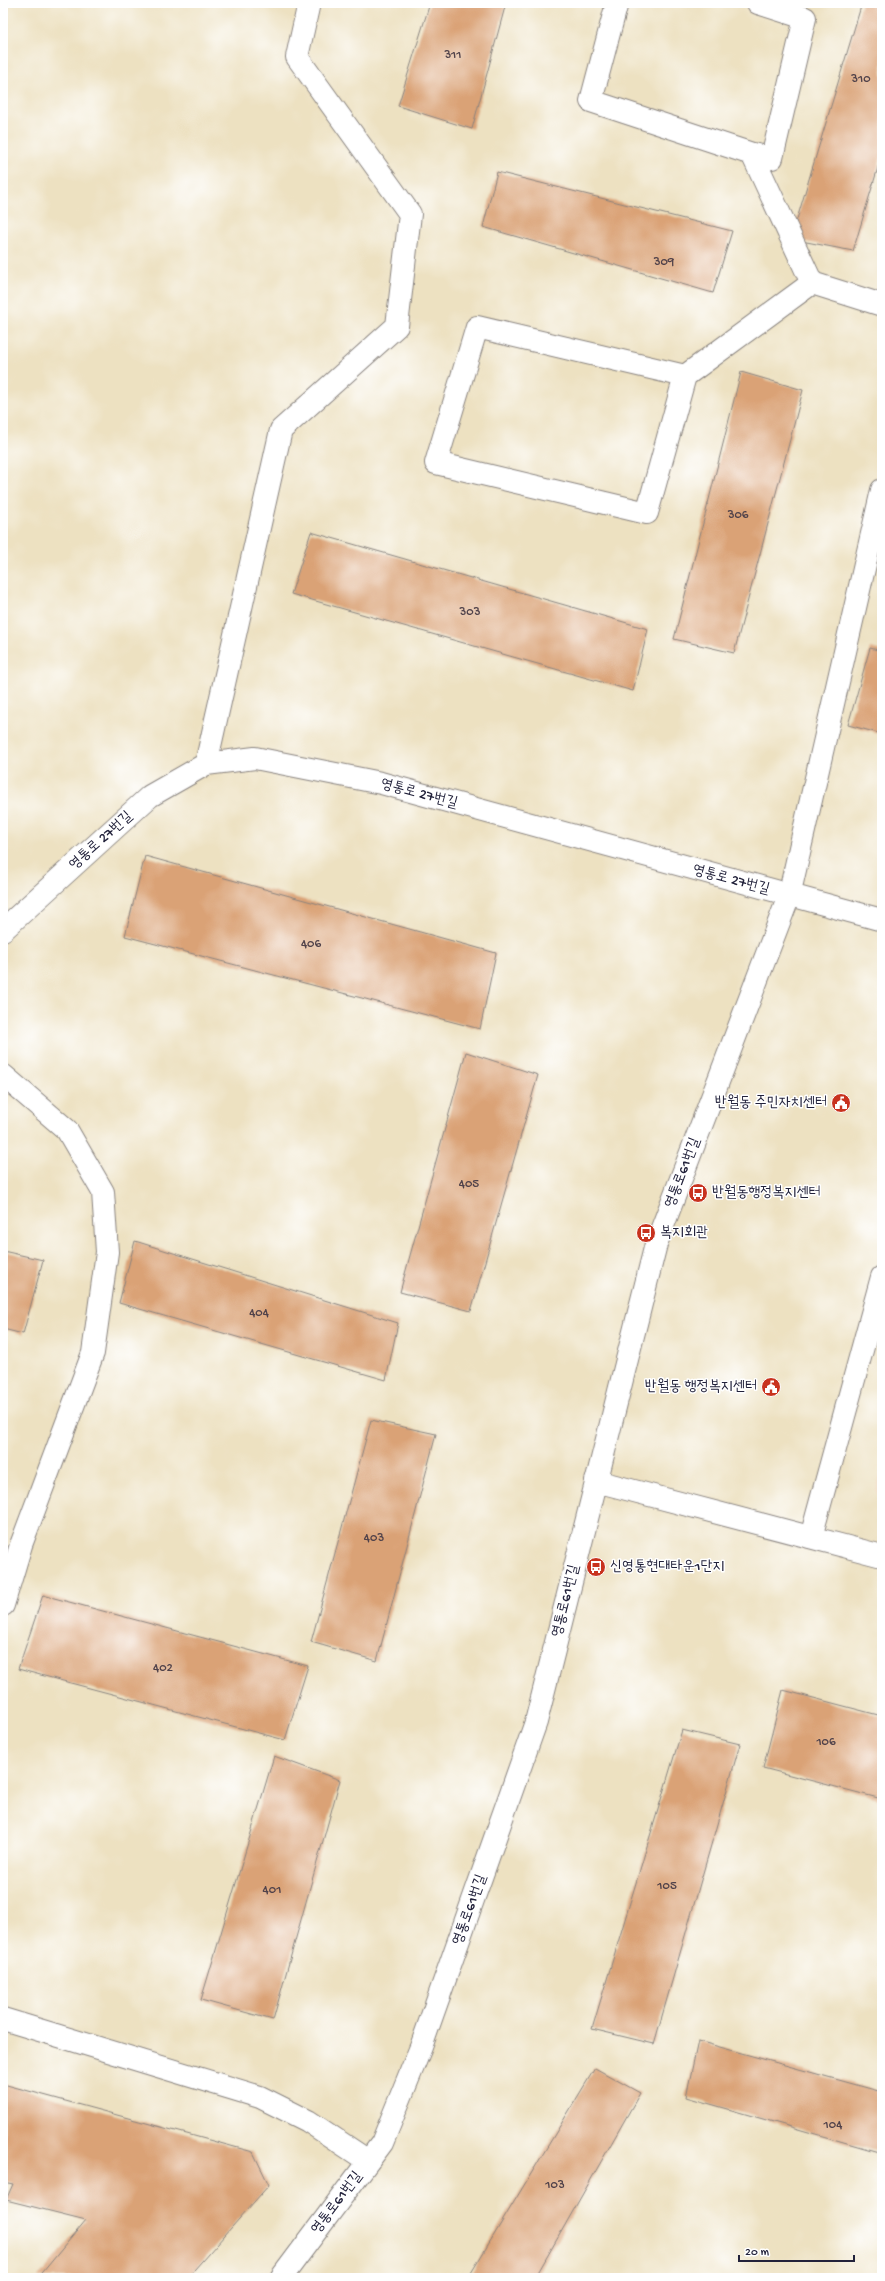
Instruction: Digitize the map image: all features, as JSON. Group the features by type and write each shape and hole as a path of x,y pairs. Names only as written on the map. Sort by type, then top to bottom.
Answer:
{"street":[{"path":"206,764 281,430 397,326 410,214 297,57 309,3"},
{"path":"617,3 591,101 752,154 772,158 805,18 758,3"},
{"path":"752,154 812,283 882,305"},
{"path":"685,376 477,327 436,463 647,513 685,376 812,283"},
{"name":"영통로61번길","path":"282,2278 382,2143 421,2047 536,1722 656,1244 789,896 882,490"},
{"name":"영통로 27번길","path":"3,930 150,796 206,764 254,758 381,783 789,896 882,920"},
{"path":"3,1075 67,1130 103,1192 107,1252 93,1353 21,1545 3,1605"},
{"path":"811,1537 882,1277"},
{"path":"596,1481 882,1556"},
{"path":"3,2019 260,2097 308,2121 368,2161"}],"shaded area":[{"path":"882,1467 882,1500 876,1490"}],"building":[{"path":"430,3 506,3 472,129 398,106"},
{"path":"862,3 882,3 882,154 853,251 791,239"},
{"path":"497,172 732,231 713,293 483,227"},
{"path":"741,372 803,390 734,653 674,639"},
{"path":"311,532 648,629 633,691 291,594"},
{"path":"870,648 882,651 882,734 848,725"},
{"path":"145,856 496,953 480,1029 125,936"},
{"path":"466,1052 538,1075 471,1311 400,1292"},
{"path":"135,1241 398,1323 386,1380 119,1303"},
{"path":"3,1251 43,1260 23,1334 3,1329"},
{"path":"371,1420 436,1434 377,1661 311,1642"},
{"path":"43,1595 308,1666 285,1740 18,1669"},
{"path":"783,1690 882,1716 882,1799 763,1768"},
{"path":"682,1730 740,1744 654,2044 592,2029"},
{"path":"274,1756 340,1780 273,2020 201,2000"},
{"path":"698,2041 882,2092 882,2153 686,2097"},
{"path":"595,2068 640,2093 535,2278 468,2278"},
{"path":"3,2084 253,2152 269,2185 187,2278 38,2278 86,2220 6,2200 13,2184 3,2182"}],"place":[{"name":"반월동 주민자치센터","path":"841,1103"},
{"name":"반월동행정복지센터","path":"698,1193"},
{"name":"복지회관","path":"646,1233"},
{"name":"반월동 행정복지센터","path":"771,1387"},
{"name":"신영통현대타운1단지","path":"596,1567"}]}
